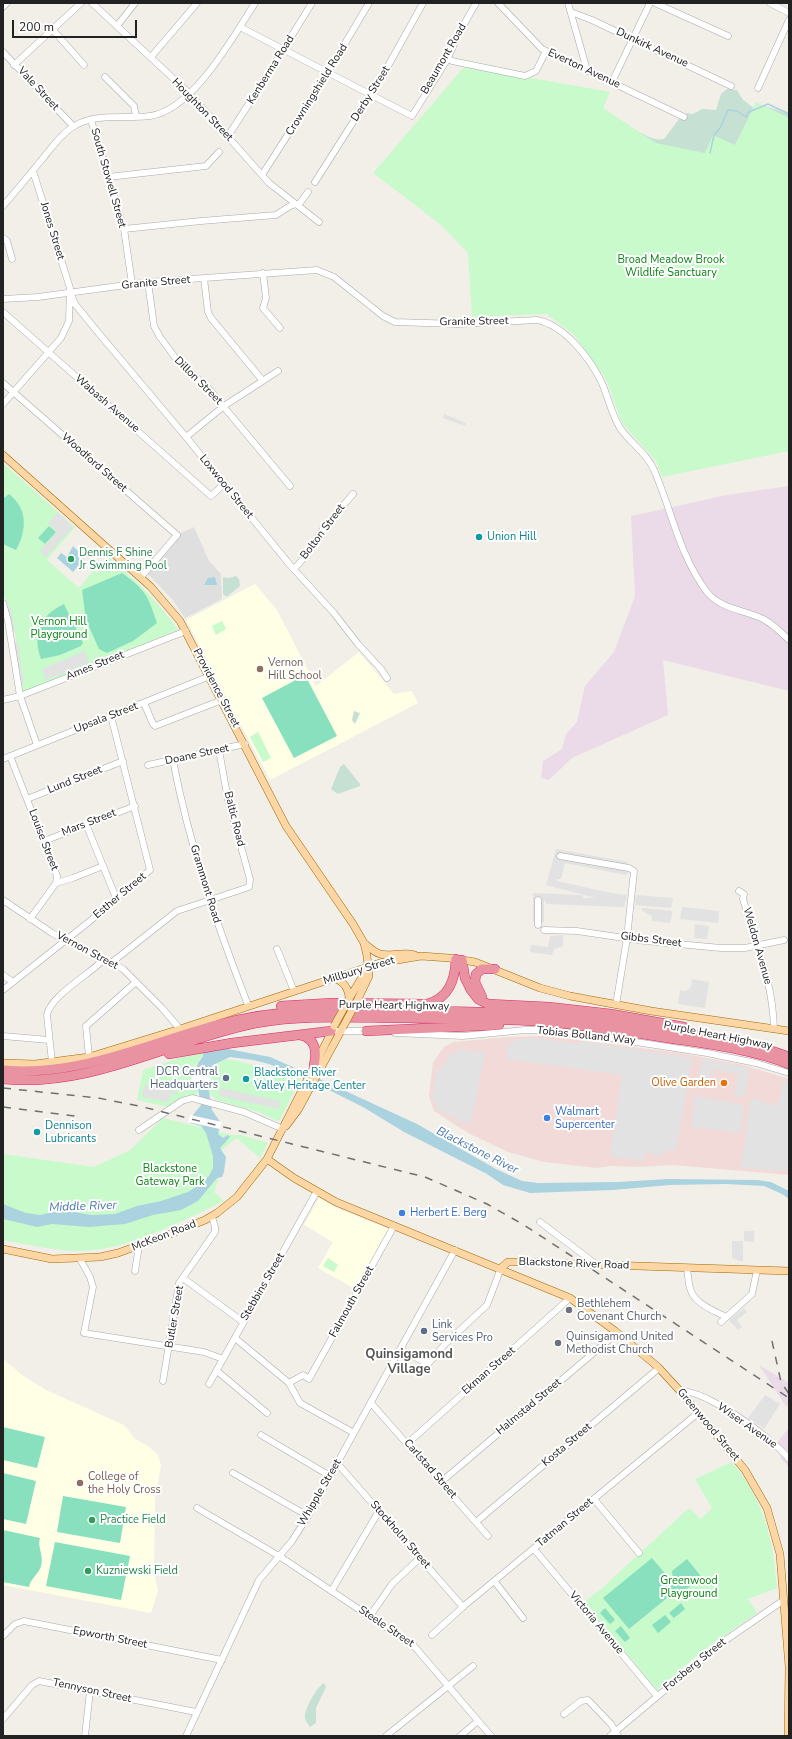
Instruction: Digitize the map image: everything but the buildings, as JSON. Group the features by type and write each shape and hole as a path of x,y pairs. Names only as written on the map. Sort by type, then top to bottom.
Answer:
{"highway":[{"path":"459,959 470,990 478,999 488,1004 549,1007 626,1016 693,1029 745,1044"},
{"path":"178,1033 229,1018 275,1007 332,1003 420,1005 433,1002 445,995 453,983 459,959"},
{"path":"488,1004 478,990 475,976 482,969 495,969"},
{"name":"Purple Heart Highway","path":"3,1070 42,1071 79,1066 102,1061 178,1033 268,1014 312,1011 521,1014 572,1017 627,1023 745,1044 789,1057"},
{"name":"Purple Heart Highway","path":"3,1079 55,1079 83,1074 115,1066 230,1029 281,1020 331,1017 471,1019 565,1023 697,1042 764,1055 789,1064"},
{"path":"366,1031 565,1023"},
{"path":"115,1066 205,1047 299,1035 333,1028"},
{"path":"299,1035 310,1040 315,1047 317,1067"}],"main road":[{"name":"Providence Street","path":"3,455 141,578 171,608 186,630 286,826 364,943 368,956 368,967"},
{"path":"364,943 380,954 402,952 421,956"},
{"name":"Millbury Street","path":"3,1063 23,1064 52,1062 89,1056 178,1033 248,1005 368,967 394,960 421,956 459,959 495,969 554,992 616,1005 789,1031"},
{"name":"McKeon Road","path":"317,1067 333,1028 368,967"},
{"name":"McKeon Road","path":"3,1249 52,1259 80,1259 118,1253 212,1216 237,1197 266,1159 283,1129 296,1114 305,1089 317,1067 342,1029 368,980 368,967"},
{"path":"333,978 345,985 349,993 349,999"},
{"path":"266,1159 336,1202 501,1268"},
{"name":"Blackstone River Road","path":"501,1268 508,1262 516,1262 789,1271"},
{"name":"Greenwood Street","path":"501,1268 570,1298 617,1333 659,1368 680,1391 745,1470 767,1508 778,1545 789,1668 788,1736"}],"street":[{"path":"3,7 7,3"},
{"path":"14,65 81,3"},
{"name":"Houghton Street","path":"92,3 189,93 262,175 319,222"},
{"path":"117,26 135,3"},
{"path":"151,57 197,3"},
{"path":"3,206 62,136 73,126 91,120 156,115 165,111 189,93 205,77 255,3"},
{"name":"Kenberma Road","path":"228,136 312,3"},
{"name":"Crowningshield Road","path":"262,175 328,72 369,3"},
{"name":"Derby Street","path":"314,182 372,94 396,54 423,3"},
{"name":"Beaumont Road","path":"372,94 412,116 447,58 476,3"},
{"name":"Everton Avenue","path":"498,3 528,36 546,51 684,117"},
{"path":"568,3 587,70"},
{"path":"612,82 650,3"},
{"path":"655,3 728,36"},
{"path":"770,3 789,13"},
{"name":"Dunkirk Avenue","path":"571,12 586,17 731,86"},
{"path":"758,88 789,20"},
{"path":"240,27 372,94"},
{"path":"53,30 84,65"},
{"path":"447,58 452,61 525,76 536,71 546,51"},
{"name":"Vale Street","path":"3,52 73,126"},
{"path":"105,77 134,106 136,117"},
{"name":"South Stowell Street","path":"91,120 124,230 132,284"},
{"path":"108,177 206,166 219,152"},
{"name":"Jones Street","path":"33,171 70,292"},
{"path":"124,230 201,221 266,217 280,214 300,203 308,192"},
{"path":"3,238 12,259"},
{"name":"Granite Street","path":"3,300 148,282 317,270 328,274 383,316 400,323 484,323 537,320 555,325 574,344 595,371 619,426 650,462 660,485 678,540 708,593 720,602 763,619 773,625 789,640"},
{"path":"263,274 266,298 263,308 280,328"},
{"path":"204,278 210,318 263,381"},
{"name":"Dillon Street","path":"148,282 153,320 157,333 177,360 201,381 224,406 290,486"},
{"path":"3,404 61,338 68,326 71,310 70,292"},
{"name":"Loxwood Street","path":"70,292 75,304 96,330 294,569 333,612 358,644 382,669 387,678"},
{"name":"Wabash Avenue","path":"3,312 211,496 224,484"},
{"path":"186,437 224,406 278,371"},
{"name":"Woodford Street","path":"3,383 177,535 141,578"},
{"name":"Bolton Street","path":"294,569 303,559 323,529 353,494"},
{"path":"3,603 8,621 20,696 37,745"},
{"name":"Ames Street","path":"3,700 20,696 186,630"},
{"name":"Upsala Street","path":"3,759 210,676"},
{"path":"144,703 153,724 156,726 222,700"},
{"name":"Esther Street","path":"3,990 148,873 151,868 111,716"},
{"name":"Doane Street","path":"148,765 245,744"},
{"name":"Baltic Road","path":"208,900 249,887 250,879 228,800 219,750"},
{"name":"Louise Street","path":"10,756 57,876 56,882 30,919"},
{"name":"Grammont Road","path":"173,760 182,805 208,900 248,1005"},
{"name":"Lund Street","path":"27,799 123,761"},
{"name":"Mars Street","path":"44,841 135,806"},
{"path":"86,824 116,898"},
{"path":"560,856 633,870 627,938 616,1005"},
{"path":"56,882 73,878 103,866"},
{"name":"Weldon Avenue","path":"739,891 744,894 743,899 758,945 770,994 774,1029"},
{"name":"Vernon Street","path":"3,900 30,919 126,972 162,1008 178,1033"},
{"path":"112,963 177,911 208,900"},
{"path":"538,900 538,925"},
{"name":"Gibbs Street","path":"544,930 577,931 721,948 739,948 784,940"},
{"path":"277,949 294,991"},
{"path":"52,1062 49,1040 48,1008 103,960"},
{"path":"3,975 13,982"},
{"path":"89,1056 86,1026 136,982"},
{"name":"Tobias Bolland Way","path":"333,1028 451,1036 482,1036 525,1030 549,1030 699,1051 737,1058 789,1073"},
{"path":"3,1036 49,1040"},
{"path":"139,1130 184,1100 195,1099 249,1113 283,1129"},
{"name":"Stebbins Street","path":"209,1384 317,1191"},
{"name":"Butler Street","path":"163,1381 177,1290 183,1278 215,1232 216,1227 212,1216"},
{"path":"540,1222 597,1265"},
{"name":"Falmouth Street","path":"289,1383 303,1375 309,1378 394,1226"},
{"path":"135,1271 139,1246"},
{"name":"Whipple Street","path":"186,1736 259,1580 292,1542 308,1516 455,1250"},
{"path":"80,1259 90,1277 93,1287 84,1333 204,1352 223,1359"},
{"path":"400,1349 428,1364 445,1344 487,1305 501,1268"},
{"path":"687,1268 689,1287 693,1297 704,1306 726,1317"},
{"path":"721,1322 752,1294 757,1270"},
{"path":"183,1278 243,1322"},
{"name":"Ekman Street","path":"408,1443 570,1298"},
{"name":"Halmstad Street","path":"441,1482 617,1333"},
{"path":"235,1338 289,1383 300,1403 354,1433"},
{"name":"Kosta Street","path":"476,1522 659,1368"},
{"path":"217,1371 267,1413"},
{"name":"Wiser Avenue","path":"680,1391 700,1395 731,1412 782,1450 789,1459"},
{"name":"Carlstad Street","path":"371,1403 408,1443 488,1536"},
{"name":"Tatman Street","path":"432,1635 463,1607 698,1413"},
{"path":"261,1435 330,1476"},
{"name":"Stockholm Street","path":"337,1463 463,1607"},
{"path":"232,1473 308,1516"},
{"path":"594,1499 639,1554"},
{"name":"Steele Street","path":"198,1508 279,1556 414,1646 491,1736"},
{"path":"332,1590 379,1511"},
{"name":"Victoria Avenue","path":"534,1549 657,1696"},
{"path":"370,1616 392,1584 420,1558"},
{"path":"495,1582 523,1618"},
{"name":"Forsberg Street","path":"614,1735 657,1696 720,1644 784,1600"},
{"name":"Epworth Street","path":"3,1636 15,1624 24,1621 222,1660"},
{"path":"386,1736 448,1685 462,1677 473,1666"},
{"name":"Tennyson Street","path":"3,1719 35,1682 47,1682 196,1712"},
{"path":"85,1736 90,1691"},
{"path":"564,1714 581,1701 588,1700 611,1724 614,1735"},
{"path":"460,1736 478,1721"}],"shaded area":[{"path":"727,89 737,90 743,100 754,108 765,106 789,114 789,177 746,145 729,145 606,214 636,130 646,136 664,139 679,119 687,113 693,114 702,109 716,110 721,94"},
{"path":"444,414 466,423 465,426 443,418"},
{"path":"789,486 789,691 663,660 668,715 572,758 549,780 541,778 543,761 562,749 566,734 577,722 585,686 614,652 635,596 631,516 727,495"},
{"path":"58,512 73,527 46,557 39,552 57,532 48,523"},
{"path":"194,527 209,561 221,574 222,599 185,618 172,599 147,573 181,533"},
{"path":"236,576 239,579 240,586 228,596 225,596 223,594 223,577 229,578"},
{"name":"Vernon Hill School","path":"255,584 277,610 316,686 359,652 394,694 412,691 418,703 270,780 186,620"},
{"path":"10,606 15,631 11,634 7,609"},
{"path":"17,641 24,682 20,685 14,643"},
{"path":"85,651 89,663 46,680 42,669"},
{"path":"354,711 360,713 355,724 352,720"},
{"path":"344,764 360,786 338,794 331,789 340,767"},
{"path":"556,849 628,862 629,871 626,875 565,863 561,879 556,879 557,881 627,895 624,907 546,904 546,901 544,901 544,922 533,922 533,893 583,895 583,898 596,898 546,885"},
{"path":"636,895 673,898 671,908 635,905"},
{"path":"682,907 719,911 718,923 680,919"},
{"path":"642,908 673,911 670,923 652,921 652,916 642,911"},
{"path":"695,924 709,926 707,939 694,938"},
{"path":"563,935 563,946 554,949 552,955 530,952 531,945 548,947 550,936"},
{"path":"692,979 709,982 705,1008 678,1004 680,990 686,991 691,987"},
{"path":"546,1036 681,1053 744,1065 789,1079 789,1175 673,1165 639,1167 611,1166 597,1168 544,1162 508,1152 468,1133 434,1111 429,1096 433,1062 444,1047 454,1042 509,1037"},
{"path":"538,1038 578,1044 579,1041 692,1058 676,1151 666,1150 660,1155 644,1153 643,1161 610,1156 622,1075 506,1059 509,1043 512,1043 515,1040"},
{"path":"458,1049 485,1053 471,1123 456,1121 456,1118 439,1111 435,1102 432,1101 437,1070 440,1070 452,1053 457,1052"},
{"path":"702,1059 750,1068 744,1097 734,1095 738,1074 713,1069 709,1087 697,1085"},
{"path":"784,1081 789,1082 789,1171 741,1168 751,1098 777,1106"},
{"path":"144,1085 177,1092 177,1095 171,1094 169,1102 142,1097"},
{"path":"221,1088 280,1101 279,1109 219,1096"},
{"path":"695,1096 744,1105 740,1133 691,1127"},
{"path":"319,1198 339,1209 389,1229 355,1289 318,1268 333,1242 304,1225"},
{"path":"744,1231 754,1231 754,1242 743,1241"},
{"path":"732,1241 743,1241 743,1261 732,1258"},
{"path":"744,1308 747,1312 737,1320 742,1327 738,1330 729,1320"},
{"name":"College of the Holy Cross","path":"3,1359 22,1375 46,1390 124,1425 135,1439 148,1446 158,1455 161,1466 155,1499 154,1571 158,1591 151,1613 3,1585"},
{"path":"759,1365 789,1383 789,1407 785,1405"},
{"path":"765,1395 780,1404 764,1429 748,1418"},
{"path":"789,1428 789,1467 781,1459 778,1441"},
{"path":"324,1683 326,1687 316,1708 316,1723 310,1727 305,1719 306,1709 314,1694"}],"green space":[{"name":"Broad Meadow Brook Wildlife Sanctuary","path":"465,66 610,92 603,108 656,143 705,153 713,135 735,145 756,102 789,118 789,451 662,477 656,461 622,423 606,379 574,335 547,314 472,317 468,253 440,224 373,173"},
{"name":"Vernon Hill Playground","path":"3,463 75,527 47,560 79,588 94,570 97,573 110,558 155,601 178,630 23,692 19,654 14,629 8,605 3,594"},
{"path":"9,494 20,506 24,520 22,535 16,550 3,544 3,499"},
{"path":"49,526 56,532 45,544 38,538"},
{"path":"122,573 136,584 145,594 157,623 133,641 107,653 99,649 86,620 82,590"},
{"path":"64,604 83,643 81,646 60,655 41,659 37,641 40,626 49,614"},
{"path":"222,621 226,629 216,635 212,626"},
{"path":"305,675 337,736 294,758 262,698"},
{"path":"258,732 271,758 263,762 250,737"},
{"path":"203,1050 203,1055 194,1067 198,1092 196,1095 185,1096 167,1107 137,1100 143,1070"},
{"path":"228,1059 258,1066 281,1075 284,1074 301,1077 280,1120 277,1121 261,1113 217,1100 209,1093 208,1075 212,1067 215,1064"},
{"name":"Blackstone Gateway Park","path":"163,1118 232,1135 241,1135 268,1143 260,1158 238,1139 235,1139 221,1151 218,1180 214,1192 224,1201 160,1231 126,1243 83,1251 60,1250 3,1240 3,1154 94,1167 130,1150"},
{"path":"328,1258 338,1265 334,1272 323,1266"},
{"path":"3,1427 45,1437 37,1468 3,1460"},
{"name":"Greenwood Playground","path":"732,1462 752,1491 765,1521 773,1553 777,1588 748,1599 757,1613 702,1651 657,1690 584,1602 601,1589 689,1508 701,1519 712,1508 695,1479"},
{"path":"3,1473 36,1481 26,1524 3,1519"},
{"name":"Practice Field","path":"63,1496 126,1507 120,1543 57,1532"},
{"path":"3,1530 40,1538 39,1545 42,1562 29,1587 3,1582"},
{"name":"Kuzniewski Field","path":"55,1542 130,1556 121,1600 46,1586"},
{"path":"652,1558 678,1589 629,1629 603,1598"},
{"path":"687,1559 700,1575 700,1579 681,1593 673,1582 672,1571"},
{"path":"681,1603 685,1609 674,1618 669,1613"},
{"path":"605,1608 615,1620 610,1624 600,1613"},
{"path":"665,1615 671,1622 658,1633 652,1625"},
{"path":"621,1626 630,1638 625,1642 615,1631"}],"water":[{"name":"Dennis F Shine Jr Swimming Pool","path":"73,546 84,559 73,572 57,558 61,553 67,557"},
{"path":"215,577 217,585 204,585 208,578"},
{"path":"228,1049 270,1057 302,1071 417,1124 496,1169 522,1181 538,1183 618,1182 668,1179 757,1180 771,1182 789,1191 789,1199 782,1194 764,1186 726,1184 670,1185 613,1190 530,1193 503,1185 487,1174 404,1132 363,1107 323,1087 269,1064 230,1057 213,1065 206,1073 212,1110 221,1123 218,1134 223,1138 228,1135 230,1137 220,1148 226,1157 222,1177 217,1178 198,1201 181,1210 153,1215 125,1224 89,1227 52,1224 37,1227 3,1219 3,1204 26,1213 40,1215 63,1210 91,1215 115,1214 137,1206 161,1201 188,1192 199,1185 209,1176 213,1168 213,1156 206,1133 201,1126 190,1123 193,1115 201,1105 195,1072 198,1063 203,1056 203,1050"}],"pier":[{"path":"192,1074 211,1078 209,1086 191,1082"},
{"path":"190,1115 222,1122 220,1129 188,1122"}],"waterway":[{"path":"710,153 714,135 720,128 728,110 737,111 746,117 749,112 768,104 789,114"}],"railway":[{"path":"3,1088 98,1098 139,1106 425,1177 487,1204 524,1225 789,1398"},
{"path":"3,1107 75,1116"},
{"path":"772,1341 781,1382 789,1394"}],"place":[{"name":"Union Hill","path":"479,537"},
{"name":"Dennis F Shine Jr Swimming Pool","path":"71,559"},
{"name":"Vernon Hill School","path":"260,669"},
{"name":"DCR Central Headquarters","path":"226,1078"},
{"name":"Blackstone River Valley Heritage Center","path":"246,1079"},
{"name":"Olive Garden","path":"724,1083"},
{"name":"Walmart Supercenter","path":"547,1118"},
{"name":"Dennison Lubricants","path":"37,1132"},
{"name":"Herbert E. Berg","path":"402,1213"},
{"name":"Bethlehem Covenant Church","path":"569,1310"},
{"name":"Link Services Pro","path":"424,1331"},
{"name":"Quinsigamond United Methodist Church","path":"558,1343"},
{"name":"College of the Holy Cross","path":"80,1483"},
{"name":"Practice Field","path":"92,1520"},
{"name":"Kuzniewski Field","path":"88,1571"}],"district":[{"name":"Quinsigamond Village","path":"409,1362"}],"water label":[{"name":"Blackstone River","path":"477,1151"},
{"name":"Middle River","path":"83,1207"}]}
